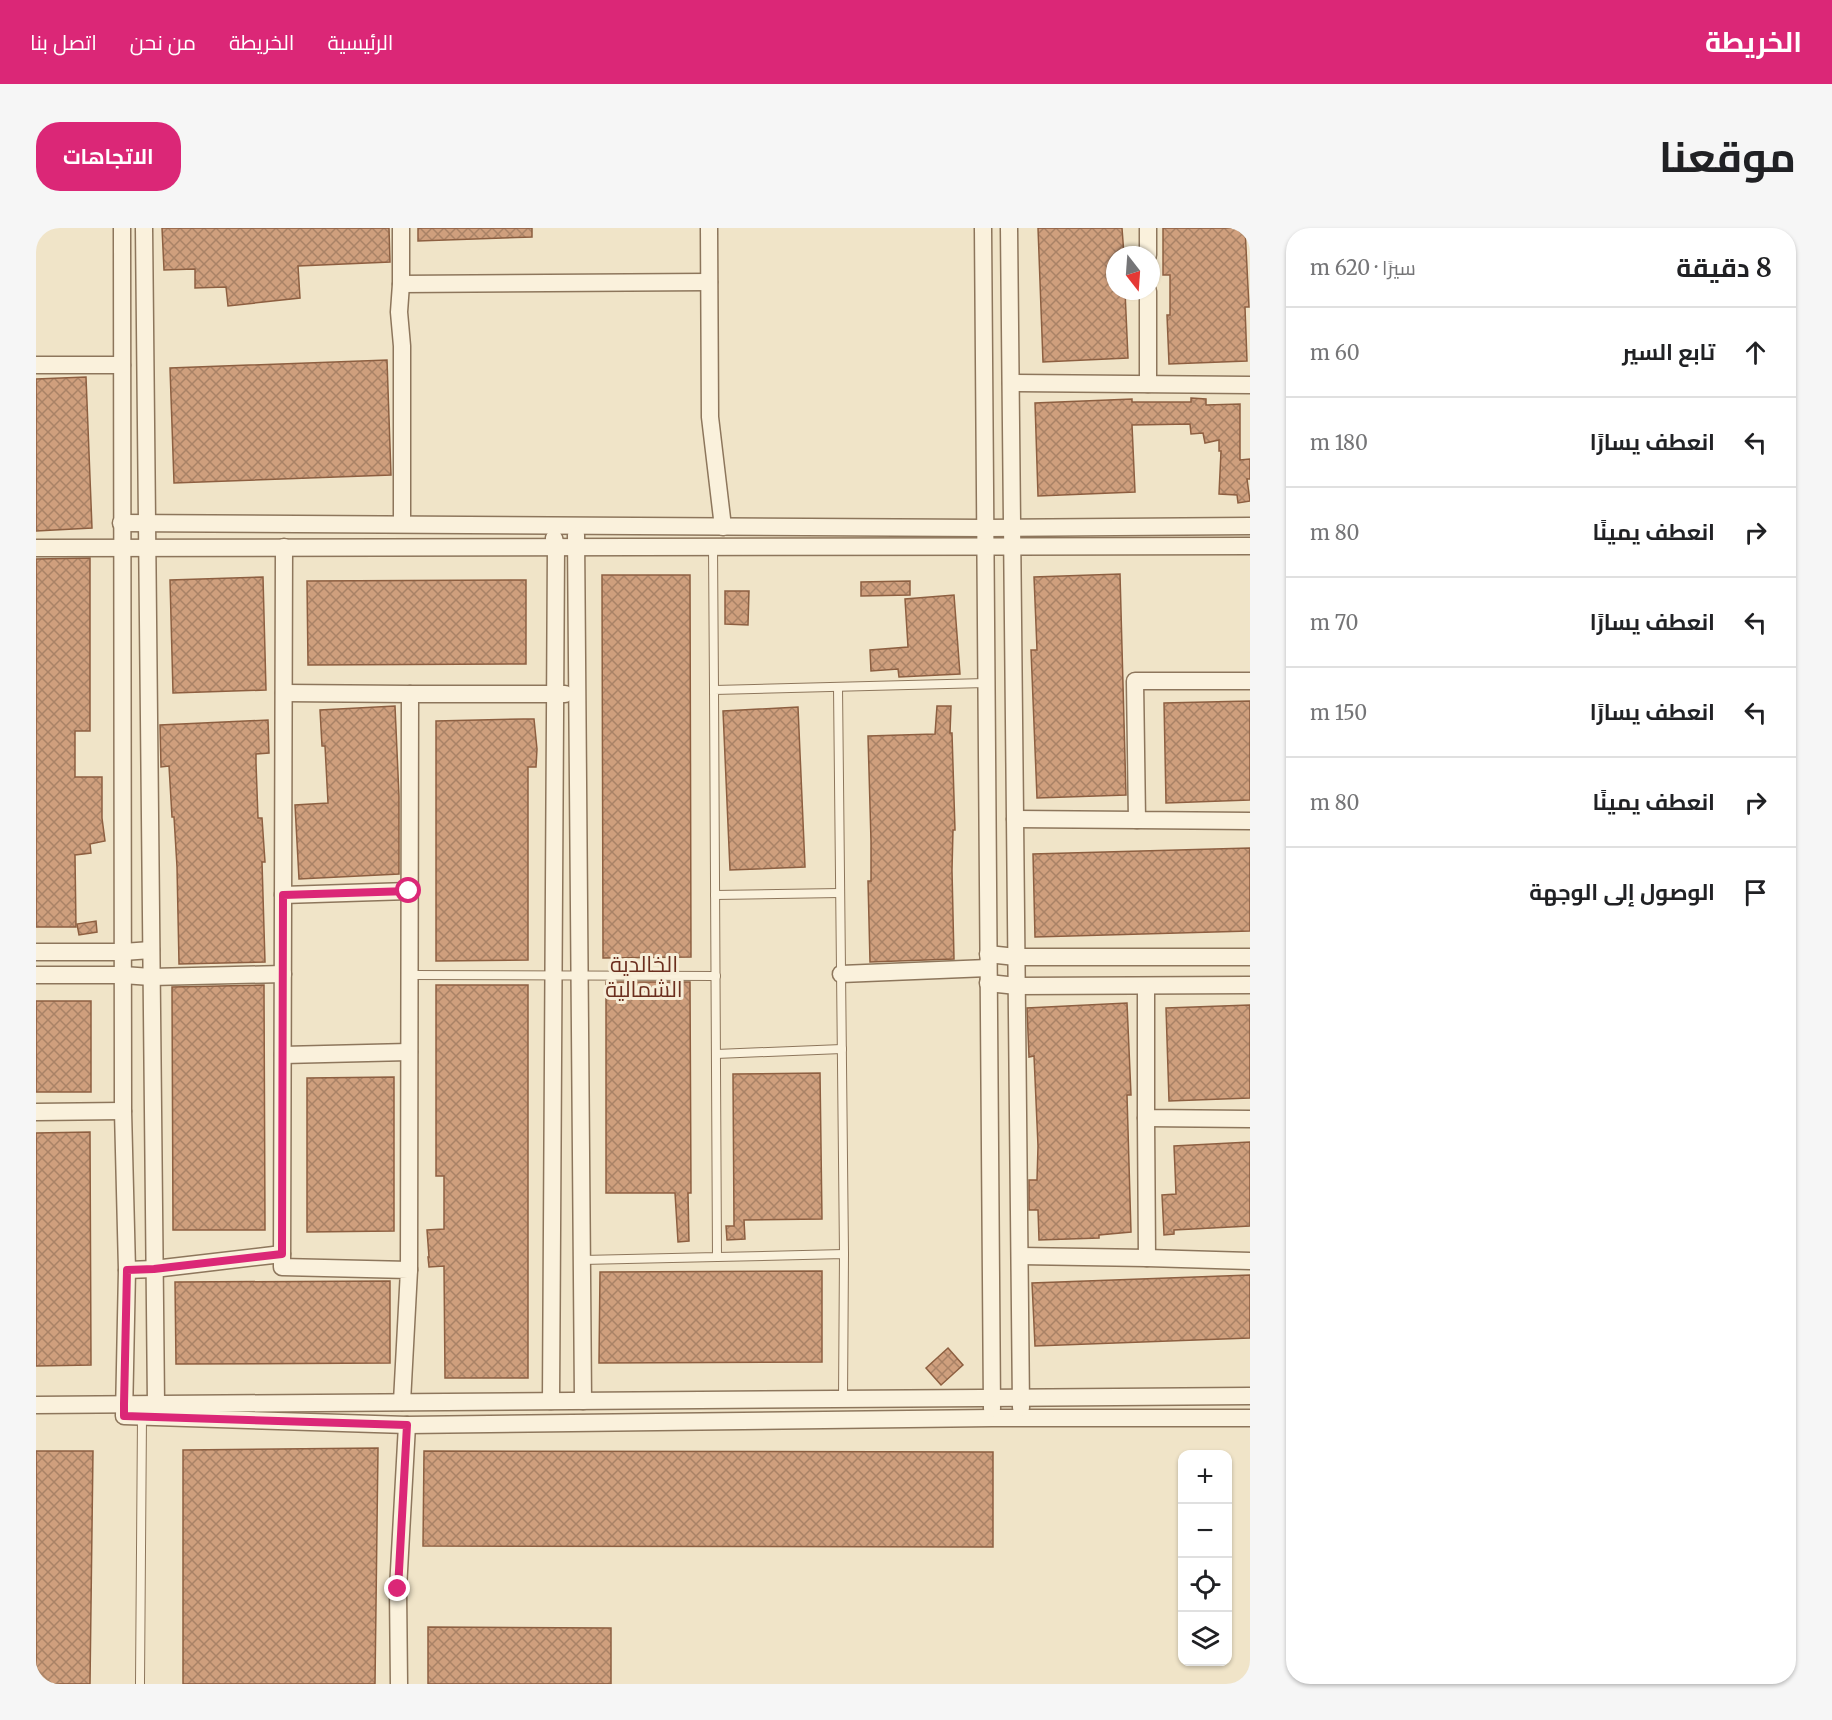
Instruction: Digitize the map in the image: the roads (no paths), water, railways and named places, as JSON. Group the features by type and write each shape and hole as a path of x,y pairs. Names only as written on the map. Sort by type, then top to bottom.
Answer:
{"street":[{"path":"122,228 123,1111 127,1270 124,1416 407,1425 992,1418 1250,1419"},
{"path":"144,228 156,1404"},
{"path":"401,228 399,312 402,346 402,524"},
{"path":"709,228 710,417 723,527"},
{"path":"983,228 992,1418"},
{"path":"1009,228 1021,1418"},
{"path":"1148,228 1148,246"},
{"path":"401,284 709,282"},
{"path":"1148,300 1148,384"},
{"path":"36,365 122,365"},
{"path":"1011,383 1250,385"},
{"path":"121,523 985,528 1250,526"},
{"path":"550,525 556,546 551,1401"},
{"path":"576,526 584,1401"},
{"path":"36,548 1250,546"},
{"path":"285,547 282,1267 409,1270"},
{"path":"1137,820 1135,681 1250,681"},
{"path":"284,693 577,694"},
{"path":"402,1402 409,1270 410,694"},
{"path":"1015,819 1250,821"},
{"path":"283,895 409,891"},
{"path":"36,952 151,950"},
{"path":"841,974 988,968 1017,957 1250,957"},
{"path":"988,968 1017,986 1250,985"},
{"path":"36,975 151,977 283,974"},
{"path":"1146,986 1147,1258"},
{"path":"283,1055 409,1053"},
{"path":"36,1112 123,1111"},
{"path":"1146,1118 1250,1119"},
{"path":"127,1270 282,1254"},
{"path":"1020,1256 1250,1261"},
{"path":"36,1405 1250,1396"},
{"path":"399,1684 398,1589 407,1425"}],"lane":[{"path":"713,546 717,1257"},
{"path":"714,690 986,682"},
{"path":"838,687 844,1254 843,1399"},
{"path":"715,895 840,893"},
{"path":"409,975 716,976"},
{"path":"716,1054 842,1049"},
{"path":"582,1260 844,1254"},
{"path":"140,1684 141,1416"}],"district":[{"name":"الخالدية الشمالية","path":"644,976"}]}
